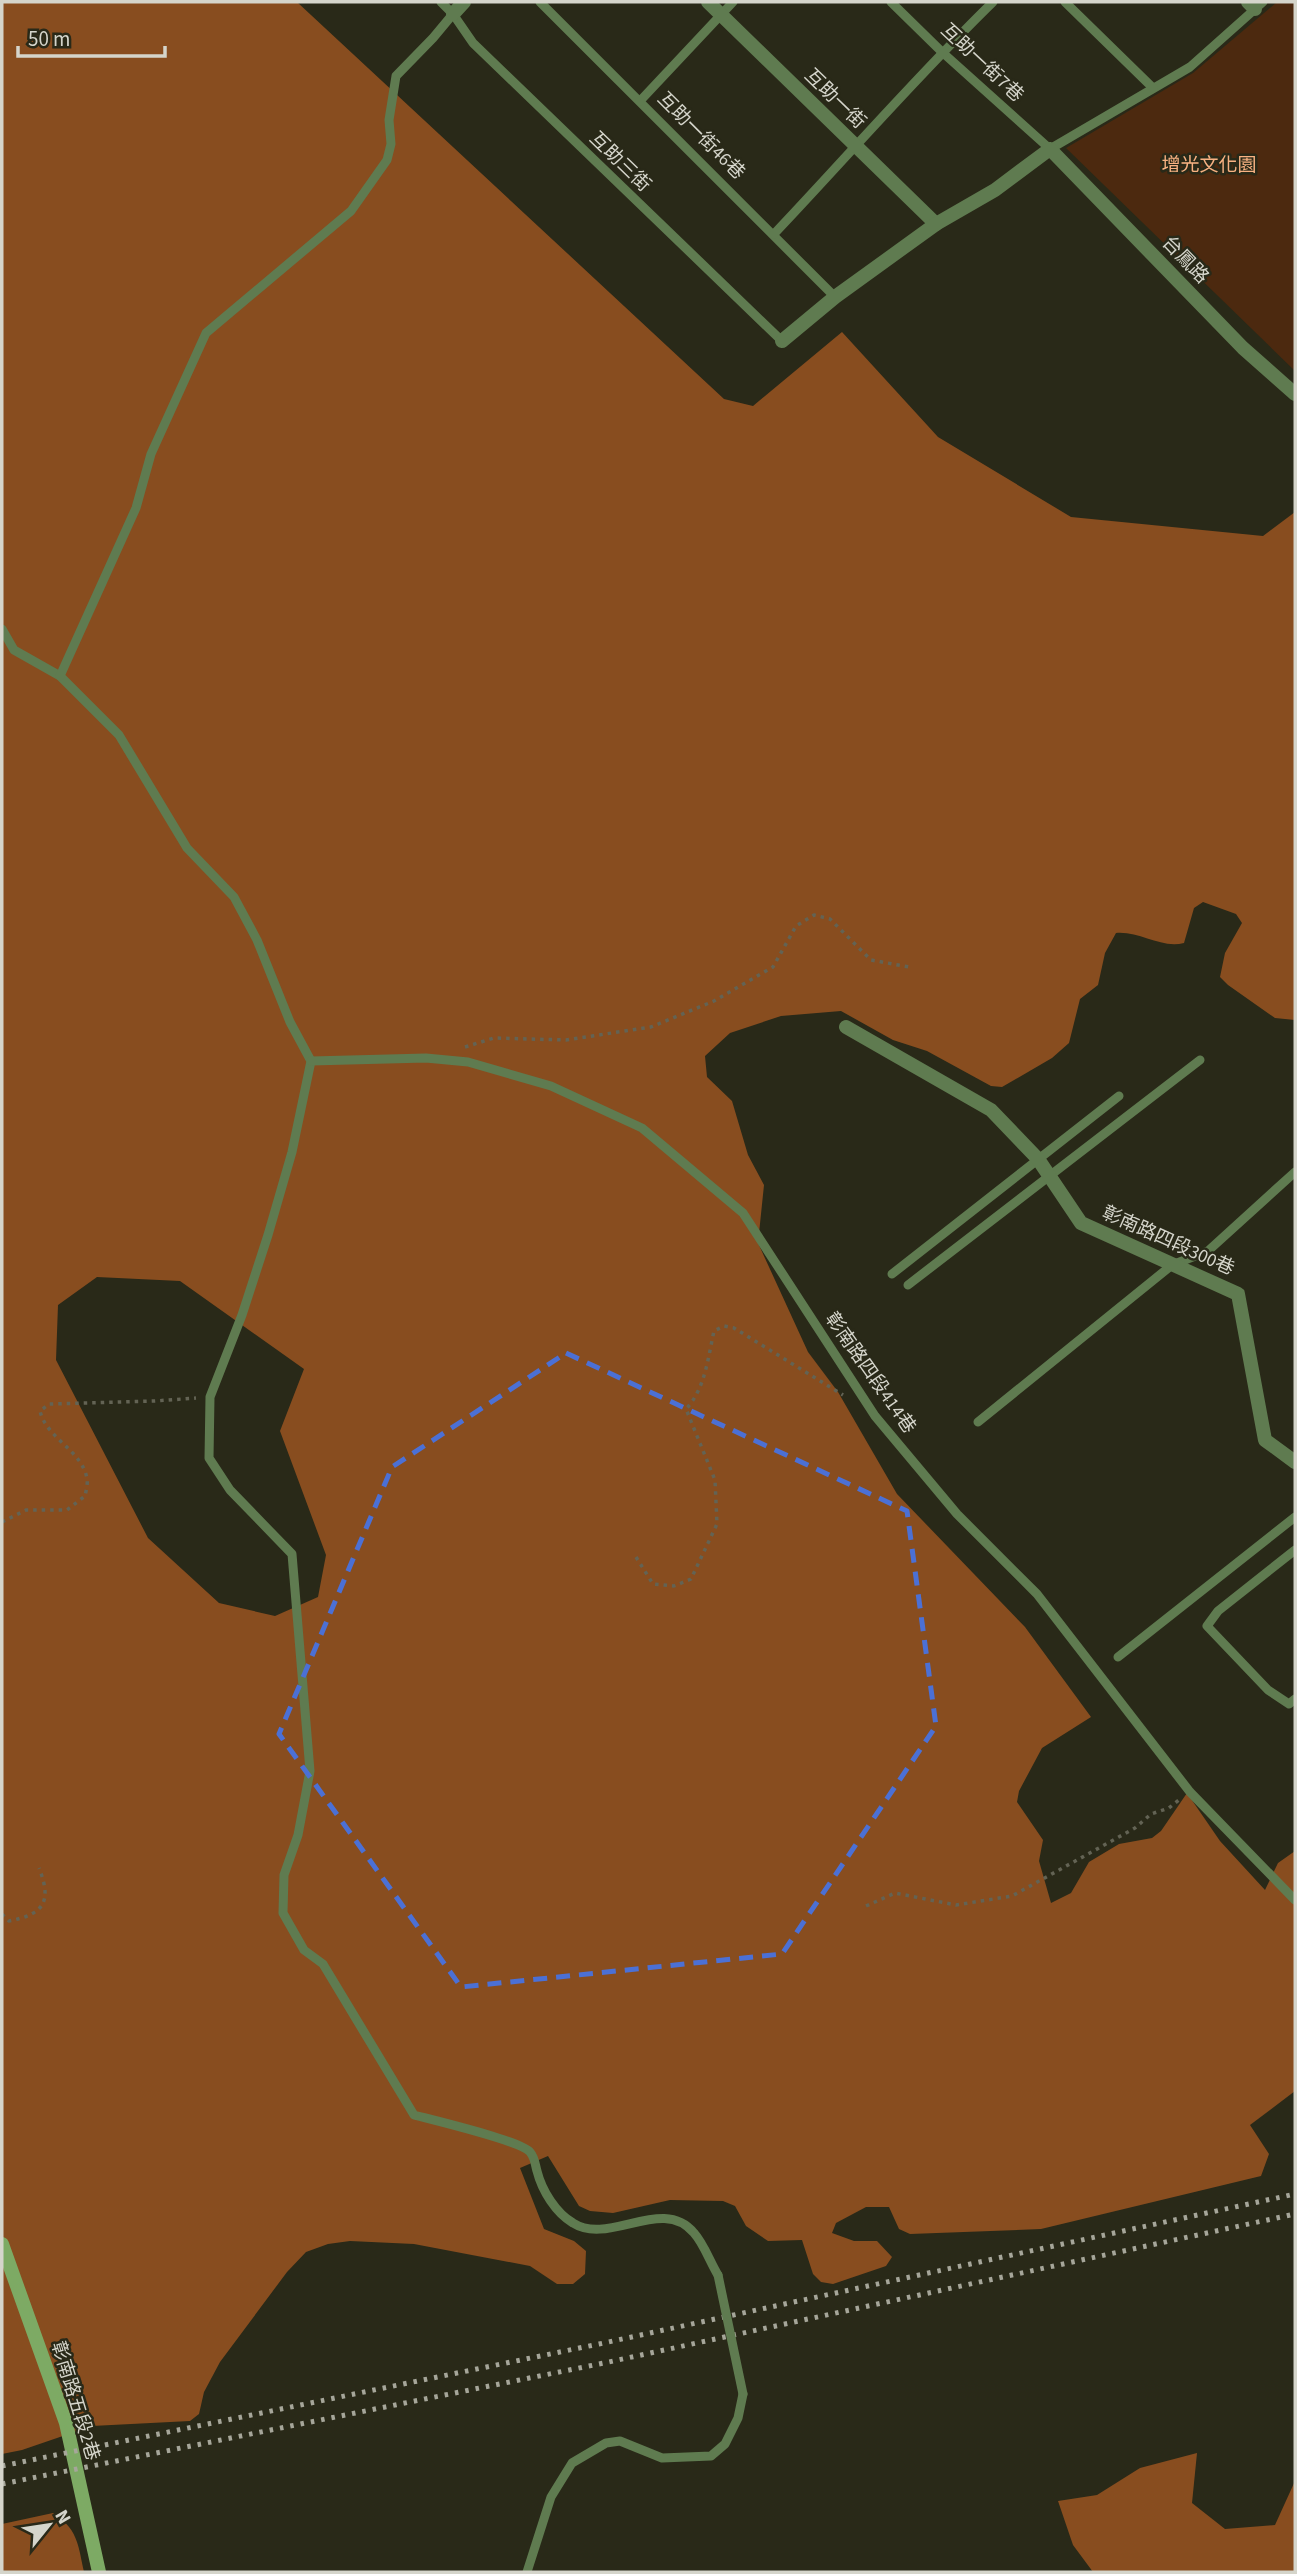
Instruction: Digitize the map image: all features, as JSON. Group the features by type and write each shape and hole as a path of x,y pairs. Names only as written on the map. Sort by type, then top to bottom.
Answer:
{"street":[{"path":"453,13 464,2"},
{"name":"互助一街","path":"708,2 936,224"},
{"path":"782,341 835,297 936,224 995,190 1050,149"},
{"name":"台鳳路","path":"1050,149 1243,348 1295,394"},
{"name":"彰南路四段300巷","path":"846,1027 991,1110 1038,1159 1081,1223 1238,1294 1265,1440 1295,1462"},
{"name":"彰南路五段2巷","path":"2,2245 66,2423 99,2572"}],"lane":[{"name":"互助三街","path":"441,2 453,13 473,43 782,341"},
{"name":"互助一街46巷","path":"540,2 835,297"},
{"path":"640,101 733,2"},
{"name":"互助一街7巷","path":"891,2 1050,149"},
{"path":"774,234 942,52 993,2"},
{"path":"1065,2 1153,89"},
{"path":"1050,149 1190,68 1256,4"},
{"path":"61,676 136,508 151,454 206,333 351,211 387,160 391,144 389,120 396,76 453,13"},
{"path":"2,629 14,650 61,676 120,735 187,848 234,897 257,940 290,1022 311,1061 292,1152 268,1235 242,1315 210,1396 209,1458 230,1490 292,1554 310,1771 298,1835 284,1875 283,1913 304,1950 323,1964 414,2115 480,2132 529,2149 536,2160 537,2174 548,2197 573,2224 587,2230 611,2228 651,2218 677,2221 694,2232 718,2275 743,2394 738,2418 725,2444 711,2456 662,2458 620,2441 606,2443 572,2463 551,2497 527,2572"},
{"name":"彰南路四段414巷","path":"311,1061 426,1058 468,1062 551,1086 642,1128 743,1213 875,1416 957,1514 1037,1594 1190,1792 1295,1900"},
{"path":"908,1285 1200,1060"},
{"path":"892,1273 1119,1096"},
{"path":"978,1422 1172,1265 1208,1251 1295,1172"},
{"path":"1118,1657 1295,1517"},
{"path":"1295,1550 1218,1611 1207,1626 1268,1690 1289,1704 1295,1699"}],"path":[{"path":"460,1048 494,1038 566,1040 651,1027 714,1001 773,967 796,926 814,915 830,919 872,960 909,967"},
{"path":"636,1557 653,1584 674,1586 691,1579 717,1524 715,1480 686,1409 696,1399 714,1331 724,1326 734,1328 844,1396"},
{"path":"2,1522 26,1510 67,1510 85,1496 87,1478 72,1451 42,1419 40,1411 49,1404 155,1401 210,1396"},
{"path":"866,1906 895,1893 956,1905 1012,1896 1135,1828 1151,1814 1169,1808 1190,1792"},
{"path":"2,1914 9,1920 23,1918 41,1908 47,1888 39,1868"}],"highlighted area":[{"path":"566,1353 907,1511 936,1726 782,1954 461,1987 279,1734 392,1467"}],"green space":[{"name":"增光文化園","path":"1277,2 1295,2 1295,371 1066,148 1193,73"}],"shaded area":[{"path":"2,2 297,2 724,399 753,406 842,332 938,437 1071,517 1263,536 1295,512 1295,1020 1275,1018 1220,977 1225,953 1242,923 1236,914 1203,902 1194,908 1184,943 1167,944 1116,933 1105,953 1098,985 1080,999 1069,1043 1052,1058 1002,1087 991,1086 927,1051 893,1040 841,1011 781,1016 730,1033 705,1056 707,1077 732,1101 748,1155 764,1185 758,1243 808,1352 838,1392 897,1494 1025,1627 1091,1717 1042,1748 1019,1791 1017,1802 1043,1840 1039,1861 1051,1903 1071,1893 1089,1862 1119,1844 1152,1838 1161,1831 1187,1793 1220,1841 1265,1890 1278,1863 1295,1851 1295,2091 1250,2125 1269,2154 1261,2176 1041,2229 910,2234 899,2229 889,2207 866,2207 836,2223 832,2233 854,2241 877,2241 892,2257 886,2266 833,2284 821,2282 813,2274 802,2240 768,2241 746,2226 735,2206 723,2201 670,2200 613,2213 590,2211 579,2206 548,2156 520,2168 544,2229 574,2241 586,2251 585,2274 573,2284 557,2284 530,2266 414,2244 350,2241 328,2244 306,2252 287,2272 220,2362 204,2392 199,2414 190,2421 92,2426 22,2450 2,2454","holes":["97,1277 180,1281 304,1369 280,1431 326,1555 318,1597 275,1616 219,1603 148,1538 56,1360 58,1305"]},
{"path":"1197,2453 1192,2503 1225,2529 1275,2525 1295,2481 1295,2572 1093,2572 1073,2545 1058,2501 1097,2495 1140,2468"},
{"path":"53,2513 68,2525 72,2532 84,2572 2,2572 2,2524"}],"railway":[{"path":"2,2466 599,2344 1295,2194"},
{"path":"2,2484 604,2363 1295,2214"}]}
